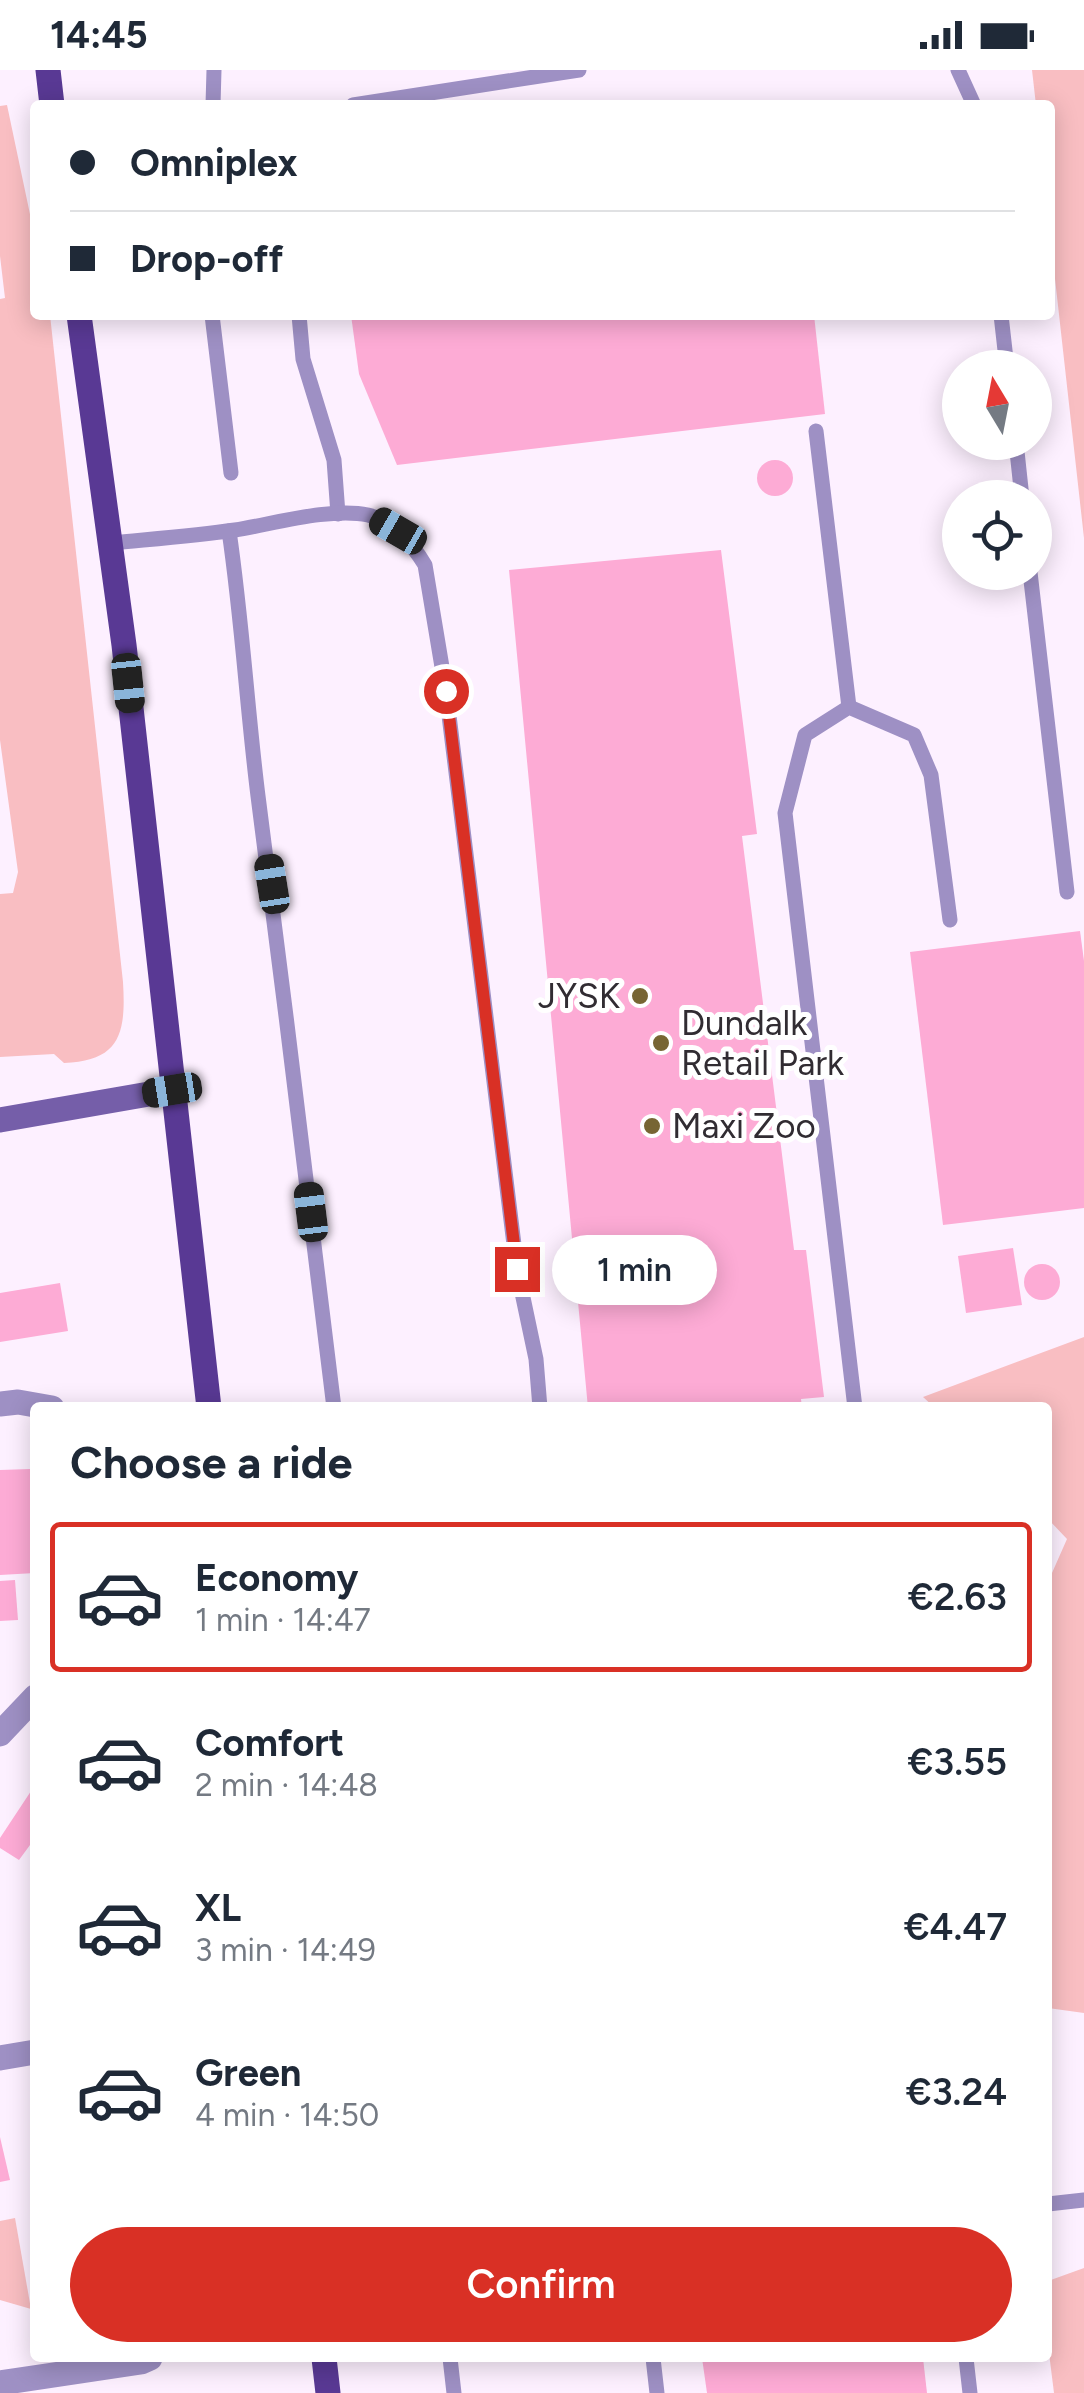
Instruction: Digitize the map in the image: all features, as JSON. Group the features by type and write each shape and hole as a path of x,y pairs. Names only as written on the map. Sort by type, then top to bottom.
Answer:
{"main road":[{"path":"48,70 51,100"},
{"path":"80,320 110,543 208,1402"},
{"path":"324,2362 328,2393"}],"street":[{"path":"0,1120 172,1090"},
{"path":"0,1404 30,1404"},
{"path":"0,1734 30,1701"},
{"path":"0,2058 30,2053"},
{"path":"0,2384 141,2362"}],"lane":[{"path":"213,100 214,70"},
{"path":"386,100 579,70"},
{"path":"958,70 972,100"},
{"path":"213,320 231,474"},
{"path":"299,320 303,359 334,460 338,514"},
{"path":"1002,320 1005,350"},
{"path":"816,432 848,708"},
{"path":"110,543 230,531 338,514 370,515 398,531 425,565 434,610 517,1269 536,1359 540,1402"},
{"path":"230,531 258,794 333,1402"},
{"path":"1032,590 1067,892"},
{"path":"848,708 914,735 931,775 950,920"},
{"path":"848,708 805,735 785,813 853,1402"},
{"path":"1052,2204 1084,2200"},
{"path":"450,2362 454,2393"},
{"path":"654,2362 658,2393"},
{"path":"966,2362 970,2393"}],"shaded area":[{"path":"1032,70 1084,70 1084,538 1055,279 1055,100 1035,100"},
{"path":"7,105 30,214 30,320 51,320 123,982 121,1029 109,1050 98,1057 64,1063 54,1054 0,1057 0,894 13,893 18,872 0,740 0,299 5,298 0,256 0,106"},
{"path":"1084,1337 1084,2013 1052,2009 1052,1573 1067,1539 1052,1523 1052,1402 928,1402 923,1397"},
{"path":"15,2218 30,2309 0,2300 0,2221"},
{"path":"1084,2268 1084,2393 1054,2393 1050,2362 1052,2280"}],"building":[{"path":"352,320 815,320 825,414 397,465 359,374"},
{"path":"775,460 788,465 793,478 788,491 775,496 762,491 757,478 762,465"},
{"name":"Dundalk Retail Park","path":"721,550 757,834 742,836 794,1250 806,1250 824,1397 801,1399 801,1402 587,1402 509,570"},
{"path":"1080,931 1084,961 1084,1208 943,1225 910,952"},
{"path":"1013,1248 1022,1305 966,1313 958,1256"},
{"path":"1042,1264 1055,1269 1060,1282 1055,1295 1042,1300 1029,1295 1024,1282 1029,1269"},
{"path":"60,1283 68,1331 0,1342 0,1293"},
{"path":"30,1469 30,1573 0,1575 0,1470"},
{"path":"15,1580 18,1620 0,1621 0,1581"},
{"path":"30,1793 30,1845 19,1860 0,1848 0,1838"},
{"path":"0,2137 10,2180 0,2182"},
{"path":"703,2362 923,2362 927,2393 707,2393"}],"place":[{"name":"JYSK","path":"640,996"},
{"name":"Dundalk Retail Park","path":"661,1043"},
{"name":"Maxi Zoo","path":"652,1126"}],"route":[{"path":"446,691 517,1269"}]}
